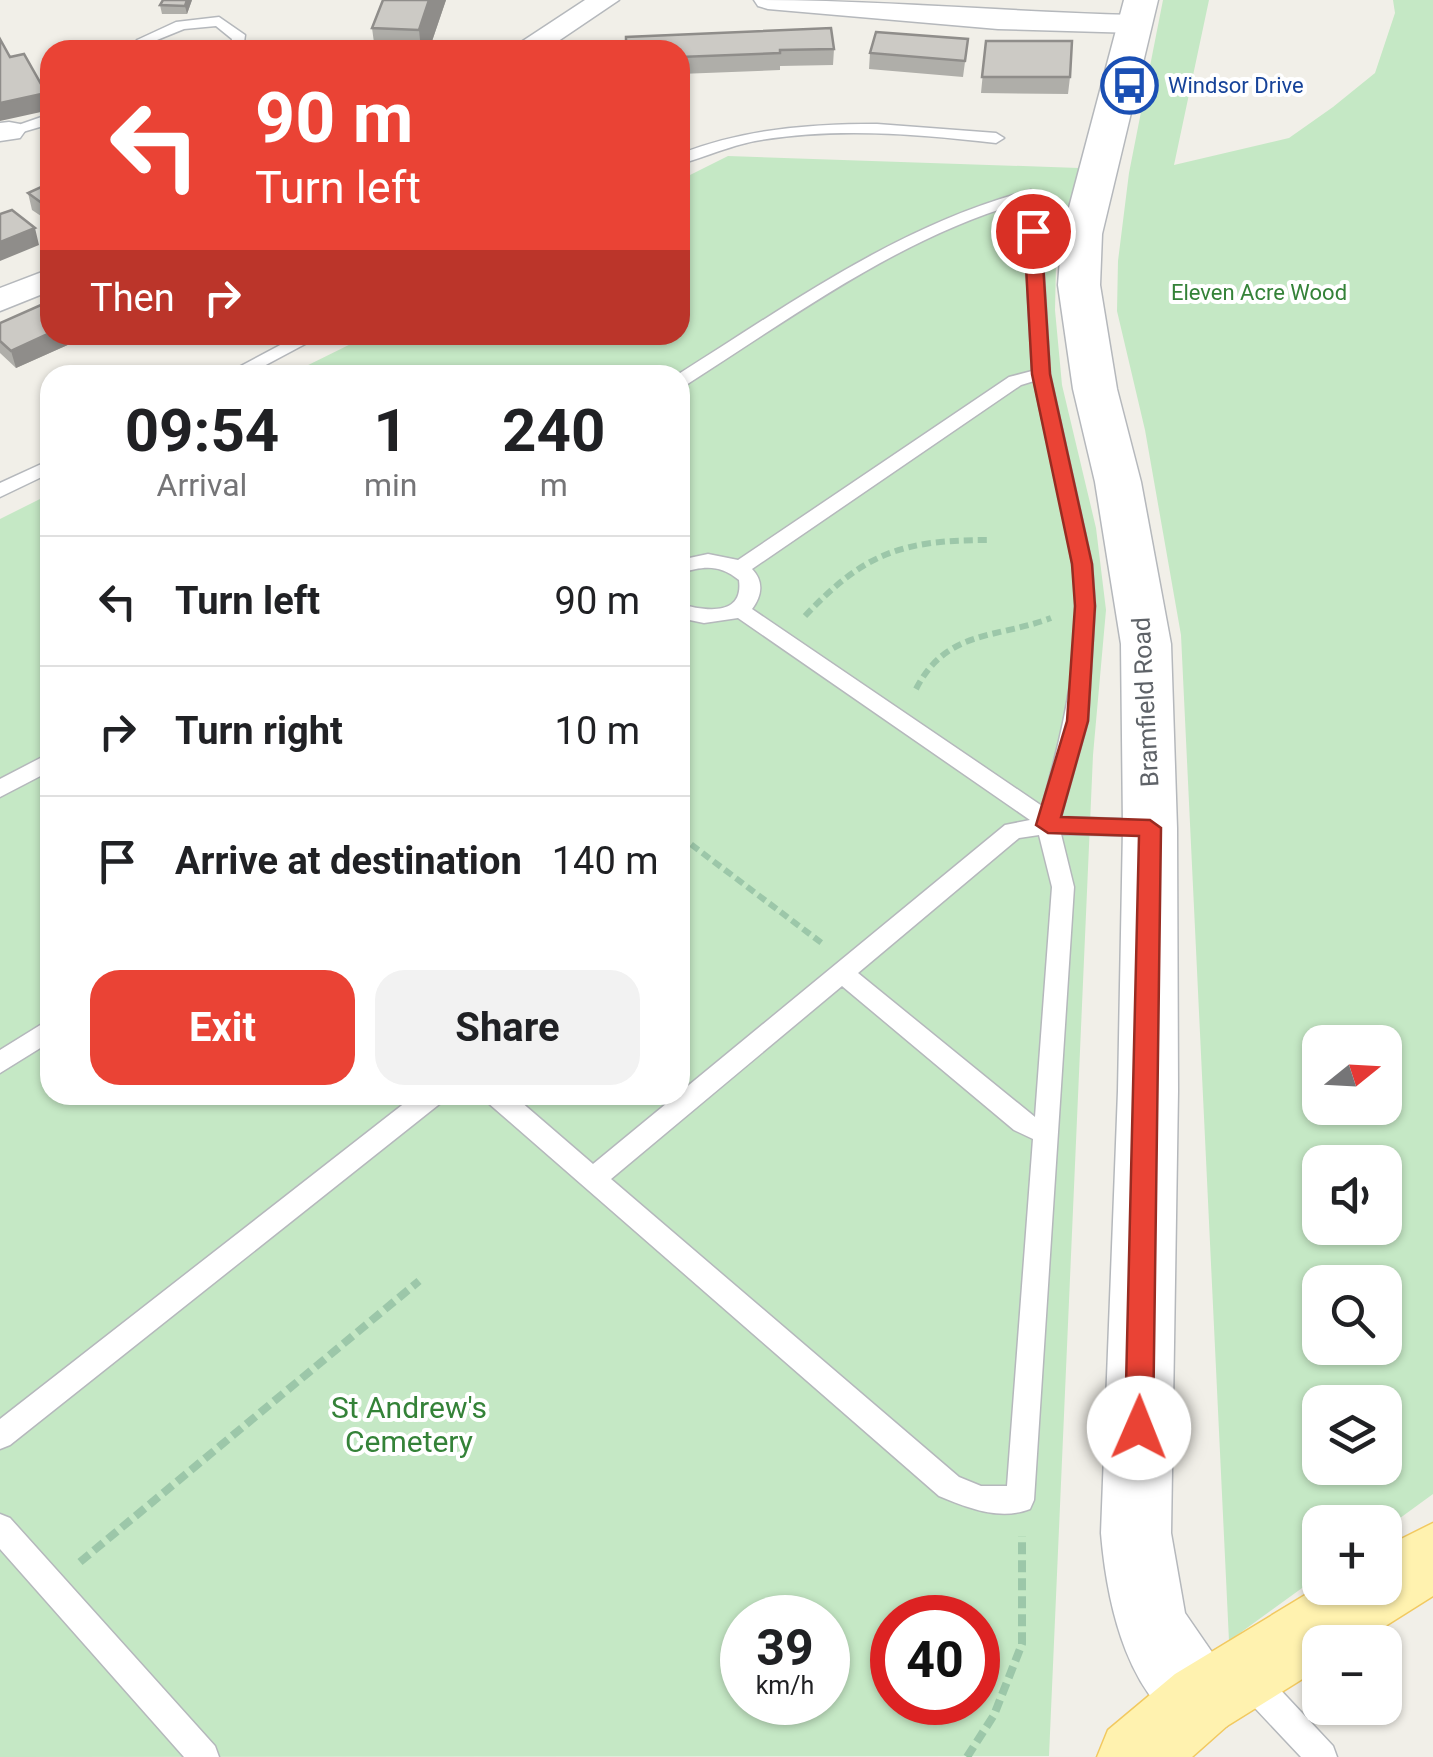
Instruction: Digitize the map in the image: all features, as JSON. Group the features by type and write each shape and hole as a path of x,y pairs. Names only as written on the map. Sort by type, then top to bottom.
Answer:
{"main road":[{"path":"1402,1576 1433,1557"},
{"path":"1135,1757 1223,1687 1355,1605"}],"street":[{"path":"540,40 606,0"},
{"path":"768,0 998,20 1138,12"},
{"name":"Bramfield Road","path":"1138,12 1082,234 1080,285 1146,644 1150,828 1148,1091 1136,1533 1140,1586 1157,1638 1223,1687"},
{"path":"0,301 40,283"}],"lane":[{"path":"144,40 181,26 219,21 240,40"},
{"path":"4,132 40,122"},
{"path":"690,156 738,139 808,133 910,128 996,138"},
{"path":"508,1105 950,1487 980,1499 1020,1500 1062,887 1048,825 1078,721 1084,594 1082,564 1041,374 1031,195 940,224 690,375"},
{"path":"253,365 293,345"},
{"path":"740,568 1015,380 1041,374"},
{"path":"0,491 40,471"},
{"path":"690,565 709,560 740,568 752,589 750,600 740,610 709,618 690,613"},
{"path":"740,610 1004,787 1048,825"},
{"path":"0,789 40,766"},
{"path":"690,1099 1013,831 1048,825 1150,828"},
{"path":"847,969 1023,1123 1046,1134"},
{"path":"0,1062 40,1036"},
{"path":"0,1436 421,1105"},
{"path":"593,1179 683,1105"},
{"path":"0,1528 204,1757"},
{"path":"1223,1687 1322,1757"}],"path":[{"path":"785,640 834,584 860,562 916,543 988,540"},
{"path":"910,724 914,692 925,666 937,653 955,644 1037,624 1084,594"},
{"path":"690,844 847,969"},
{"path":"52,1585 418,1280"},
{"path":"967,1757 994,1714 1022,1644 1020,1500"}],"green space":[{"name":"Eleven Acre Wood","path":"1163,0 1209,0 1174,165 1289,138 1375,73 1395,13 1393,0 1433,0 1433,1494 1402,1517 1402,1505 1302,1505 1302,1588 1229,1641 1181,635 1145,430 1117,311 1118,261 1129,173"},
{"name":"St Andrew's Cemetery","path":"728,156 1079,168 1056,264 1055,310 1062,385 1096,528 1106,610 1093,755 1049,1756 0,1757 0,519 40,499 40,1105 690,1105 690,365 308,365 349,345 690,345 690,175"}],"building":[{"path":"163,0 187,0 185,6 160,5"},
{"path":"383,0 429,0 419,30 372,28"},
{"path":"831,28 834,49 690,57 690,40 626,37"},
{"path":"876,32 968,39 965,61 870,53"},
{"path":"0,39 10,57 24,54 40,82 40,94 0,103"},
{"path":"986,41 1072,41 1070,77 982,77"},
{"path":"40,188 40,202 28,193"},
{"path":"12,210 35,228 0,242 0,214"},
{"path":"40,305 40,338 11,351 0,341 0,323"}],"place":[{"name":"Windsor Drive","path":"1129,85"}],"route":[{"path":"1033,231 1041,374 1082,564 1085,606 1078,721 1048,825 1150,828 1139,1428"}]}
